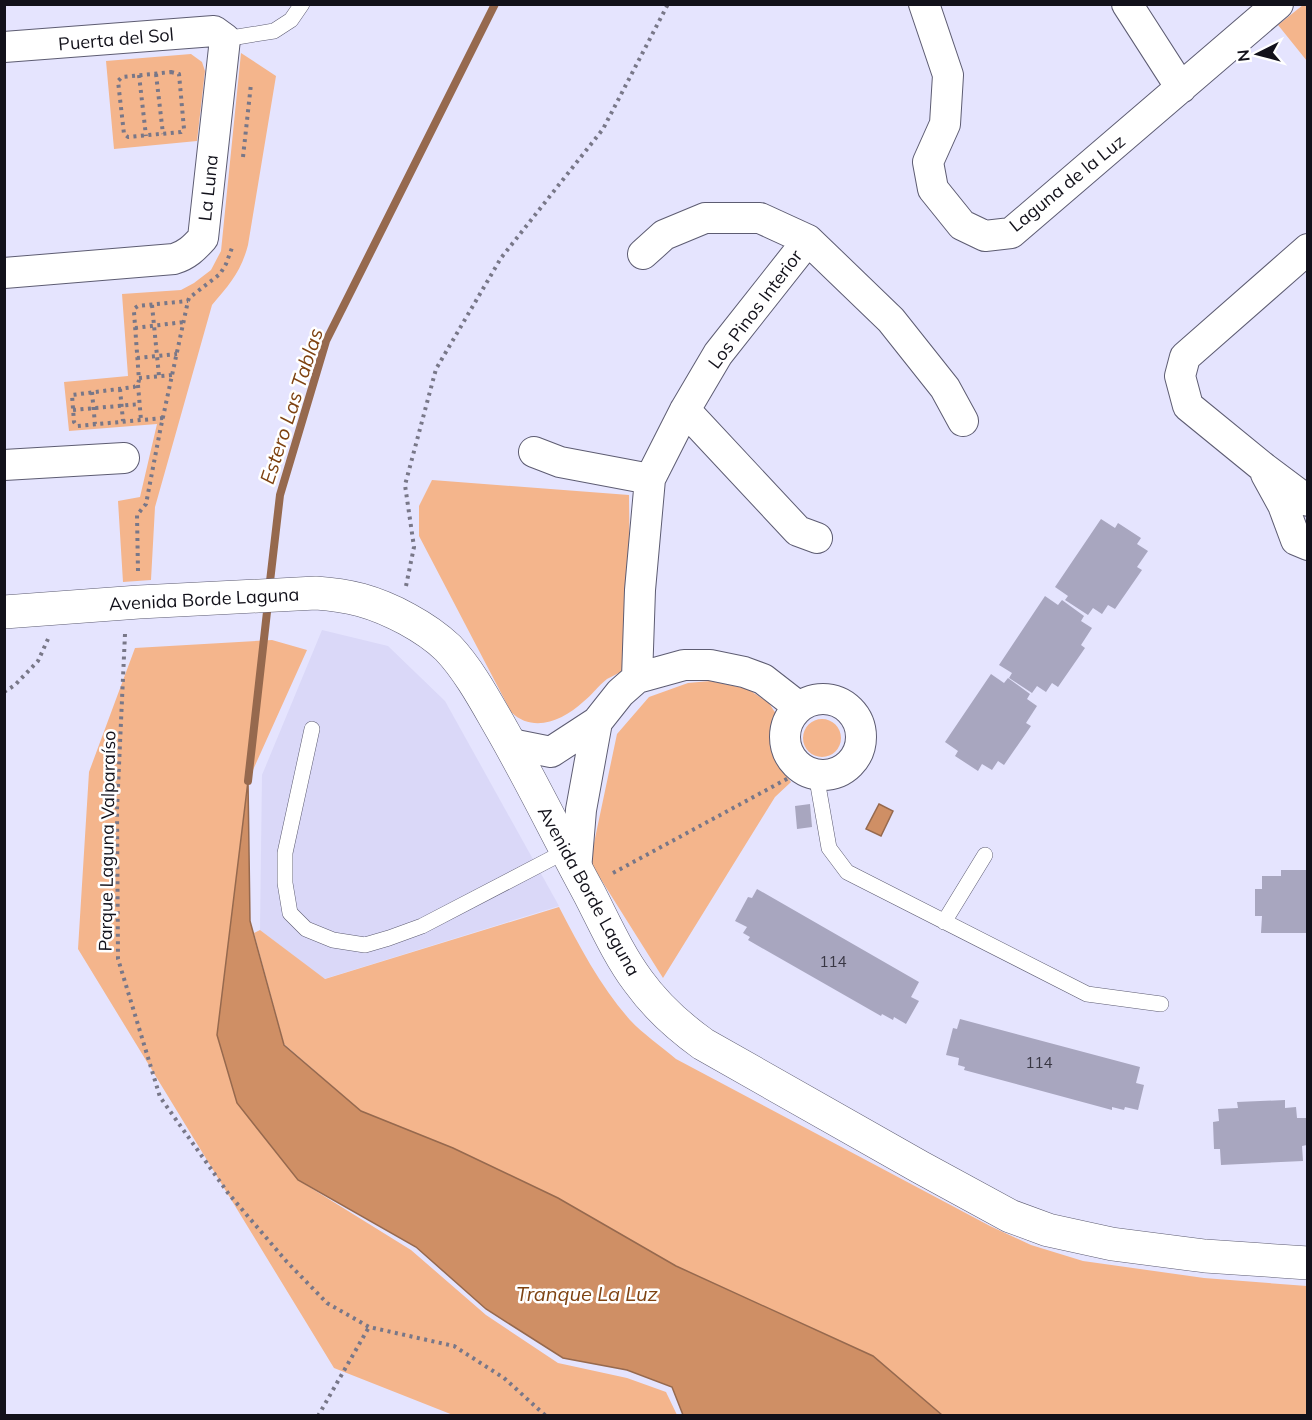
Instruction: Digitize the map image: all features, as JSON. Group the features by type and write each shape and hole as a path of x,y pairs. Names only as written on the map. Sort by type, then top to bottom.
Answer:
{"street":[{"name":"Laguna de la Luz","path":"924,4 948,75 945,124 928,162 933,189 962,225 986,236 1011,233 1278,4"},
{"path":"1127,4 1181,88"},
{"name":"Puerta del Sol","path":"4,47 214,31 225,39"},
{"name":"La Luna","path":"4,273 174,259 195,248 203,238 225,39"},
{"name":"Los Pinos Interior","path":"643,254 664,235 705,218 760,218 808,240 891,320 945,388 963,421"},
{"name":"Los Pinos Interior","path":"637,678 640,590 650,478 685,410 718,354 808,240"},
{"path":"1308,249 1185,357 1180,376 1188,406 1308,501"},
{"path":"685,410 798,531 817,538"},
{"path":"534,452 560,462 650,478"},
{"path":"4,465 124,459"},
{"path":"1264,468 1283,505 1296,540 1308,545"},
{"name":"Avenida Borde Laguna","path":"4,612 133,602 316,593 360,600 400,616 433,635 449,649 468,674 511,744 570,859 636,979 652,999 685,1032 721,1055 1010,1216 1048,1230 1112,1244 1204,1256 1308,1263"},
{"path":"534,790 551,752 597,722 620,693 637,678 684,665 722,666 763,679 800,707"},
{"path":"823,699 835,701 855,716 860,728 861,741 857,753 850,764 840,771 828,775 810,772 795,762 788,752 785,740 786,727 791,716 811,701 823,699"},
{"path":"570,859 597,722"},
{"path":"511,744 551,752"},
{"path":"570,859 581,810"}],"lane":[{"path":"225,39 274,31 291,20 302,4"},
{"path":"312,729 285,853 285,883 290,913 306,929 333,939 365,945 389,938 432,920 570,859"},
{"path":"810,772 829,848 847,872 1087,994 1161,1004"},
{"path":"944,922 985,855"}],"path":[{"path":"400,616 414,547 405,485 436,369 501,258 603,129 668,4"},
{"path":"175,72 179,74 184,129 181,132 128,137 124,135 118,81 122,76 156,74 175,72"},
{"path":"156,74 163,134"},
{"path":"139,75 146,136"},
{"path":"243,163 251,80"},
{"path":"180,85 190,84"},
{"path":"141,420 135,308 188,301 220,274 233,246 234,234"},
{"name":"Parque Laguna Valparaíso","path":"188,301 146,504 137,515 133,602 117,809 118,959 160,1097 228,1193 287,1262 327,1304 369,1327 454,1346 504,1378 546,1416"},
{"path":"152,305 159,376"},
{"path":"135,328 184,322"},
{"path":"137,358 177,354"},
{"path":"139,378 172,375"},
{"path":"138,384 134,387 72,395 75,425 164,418"},
{"path":"120,389 123,421"},
{"path":"92,392 94,424"},
{"path":"73,410 140,404"},
{"path":"4,692 15,685 38,662 63,608"},
{"path":"570,859 810,772"},
{"path":"318,1416 369,1327"}],"shaded area":[{"path":"1303,5 1307,5 1307,61 1278,25"},
{"path":"241,53 276,76 248,245 238,271 212,305 155,507 151,580 123,582 118,501 140,497 157,424 69,431 64,382 128,376 122,294 181,290 211,270 221,251"},
{"path":"191,54 202,62 205,71 197,141 114,149 106,61"},
{"path":"432,480 629,495 630,585 624,670 607,679 567,714 548,722 539,723 520,719 511,712 419,536 419,506"},
{"path":"322,630 388,646 445,701 559,906 324,979 260,930 262,775"},
{"path":"272,640 307,650 248,781 217,1035 298,1180 411,1250 486,1315 558,1363 627,1378 666,1392 677,1415 453,1415 334,1368 78,949 89,772 135,648"},
{"path":"710,681 748,689 769,703 778,717 778,760 783,772 791,782 775,797 663,978 590,862 617,734 649,697 688,683"},
{"path":"822,719 835,725 841,738 835,751 822,757 809,751 803,738 809,725"},
{"path":"559,907 591,966 619,1007 630,1020 676,1059 990,1226 1031,1245 1083,1261 1204,1278 1307,1286 1307,1415 942,1415 873,1356 676,1266 558,1198 361,1111 284,1044 254,933 260,930 325,979"}],"water":[{"name":"Tranque La Luz","path":"248,781 250,921 284,1045 361,1111 453,1148 558,1198 676,1266 873,1356 942,1415 683,1415 672,1387 627,1370 563,1358 486,1309 416,1247 298,1180 237,1103 217,1035"},
{"path":"879,804 893,811 881,836 866,829"}],"building":[{"path":"1101,519 1115,528 1118,523 1141,538 1137,544 1148,551 1137,567 1142,570 1115,609 1108,605 1102,614 1093,608 1088,615 1065,600 1068,596 1055,587"},
{"path":"1045,596 1058,605 1062,600 1084,616 1081,621 1092,628 1081,645 1085,648 1058,687 1052,683 1046,692 1037,686 1032,693 1009,678 1012,673 999,665"},
{"path":"991,674 1004,683 1008,678 1030,694 1027,699 1037,706 1026,723 1031,726 1004,765 998,761 992,770 982,764 978,771 955,756 958,751 945,742"},
{"path":"810,804 812,827 797,829 795,806"},
{"path":"1281,870 1308,870 1308,933 1261,933 1262,916 1255,916 1255,889 1262,889 1262,876 1281,876"},
{"path":"757,889 919,982 911,997 919,1001 906,1024 894,1017 893,1020 882,1014 881,1016 748,940 750,937 743,933 747,927 735,921 748,897 752,898"},
{"path":"960,1019 1140,1067 1136,1083 1144,1085 1138,1110 1112,1107 1112,1110 964,1070 965,1067 958,1065 959,1058 946,1055 953,1028 957,1029"},
{"path":"1285,1100 1285,1108 1296,1107 1297,1118 1306,1118 1307,1145 1302,1146 1303,1161 1221,1165 1220,1149 1214,1149 1213,1122 1219,1121 1218,1109 1238,1108 1237,1102"}],"waterway":[{"name":"Estero Las Tablas","path":"269,590 280,495 326,341 495,4"},
{"name":"Estero Las Tablas","path":"248,781 268,603"}]}
